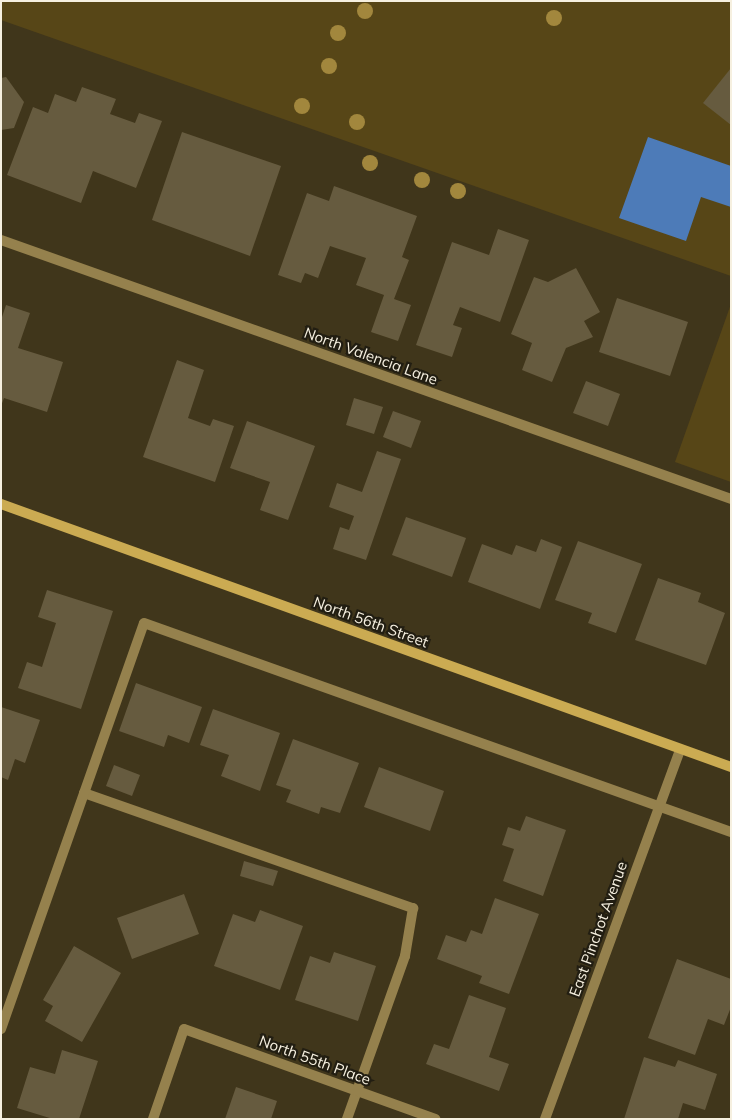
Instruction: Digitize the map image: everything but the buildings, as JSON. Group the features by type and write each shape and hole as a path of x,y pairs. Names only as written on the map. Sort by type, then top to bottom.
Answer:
{"main road":[{"name":"North 56th Street","path":"1,504 731,767"}],"street":[{"name":"North Valencia Lane","path":"1,240 731,499"},
{"path":"1,1029 144,623 731,832"},
{"name":"East Pinchot Avenue","path":"545,1119 680,750"},
{"path":"84,793 413,908 406,956 347,1119"},
{"name":"North 55th Place","path":"153,1119 184,1029 435,1119"}],"shaded area":[{"path":"1,1 731,1 731,276 1,20"},
{"path":"731,304 731,482 675,462"}],"water":[{"path":"648,137 731,166 731,207 701,197 686,241 619,218"}]}
